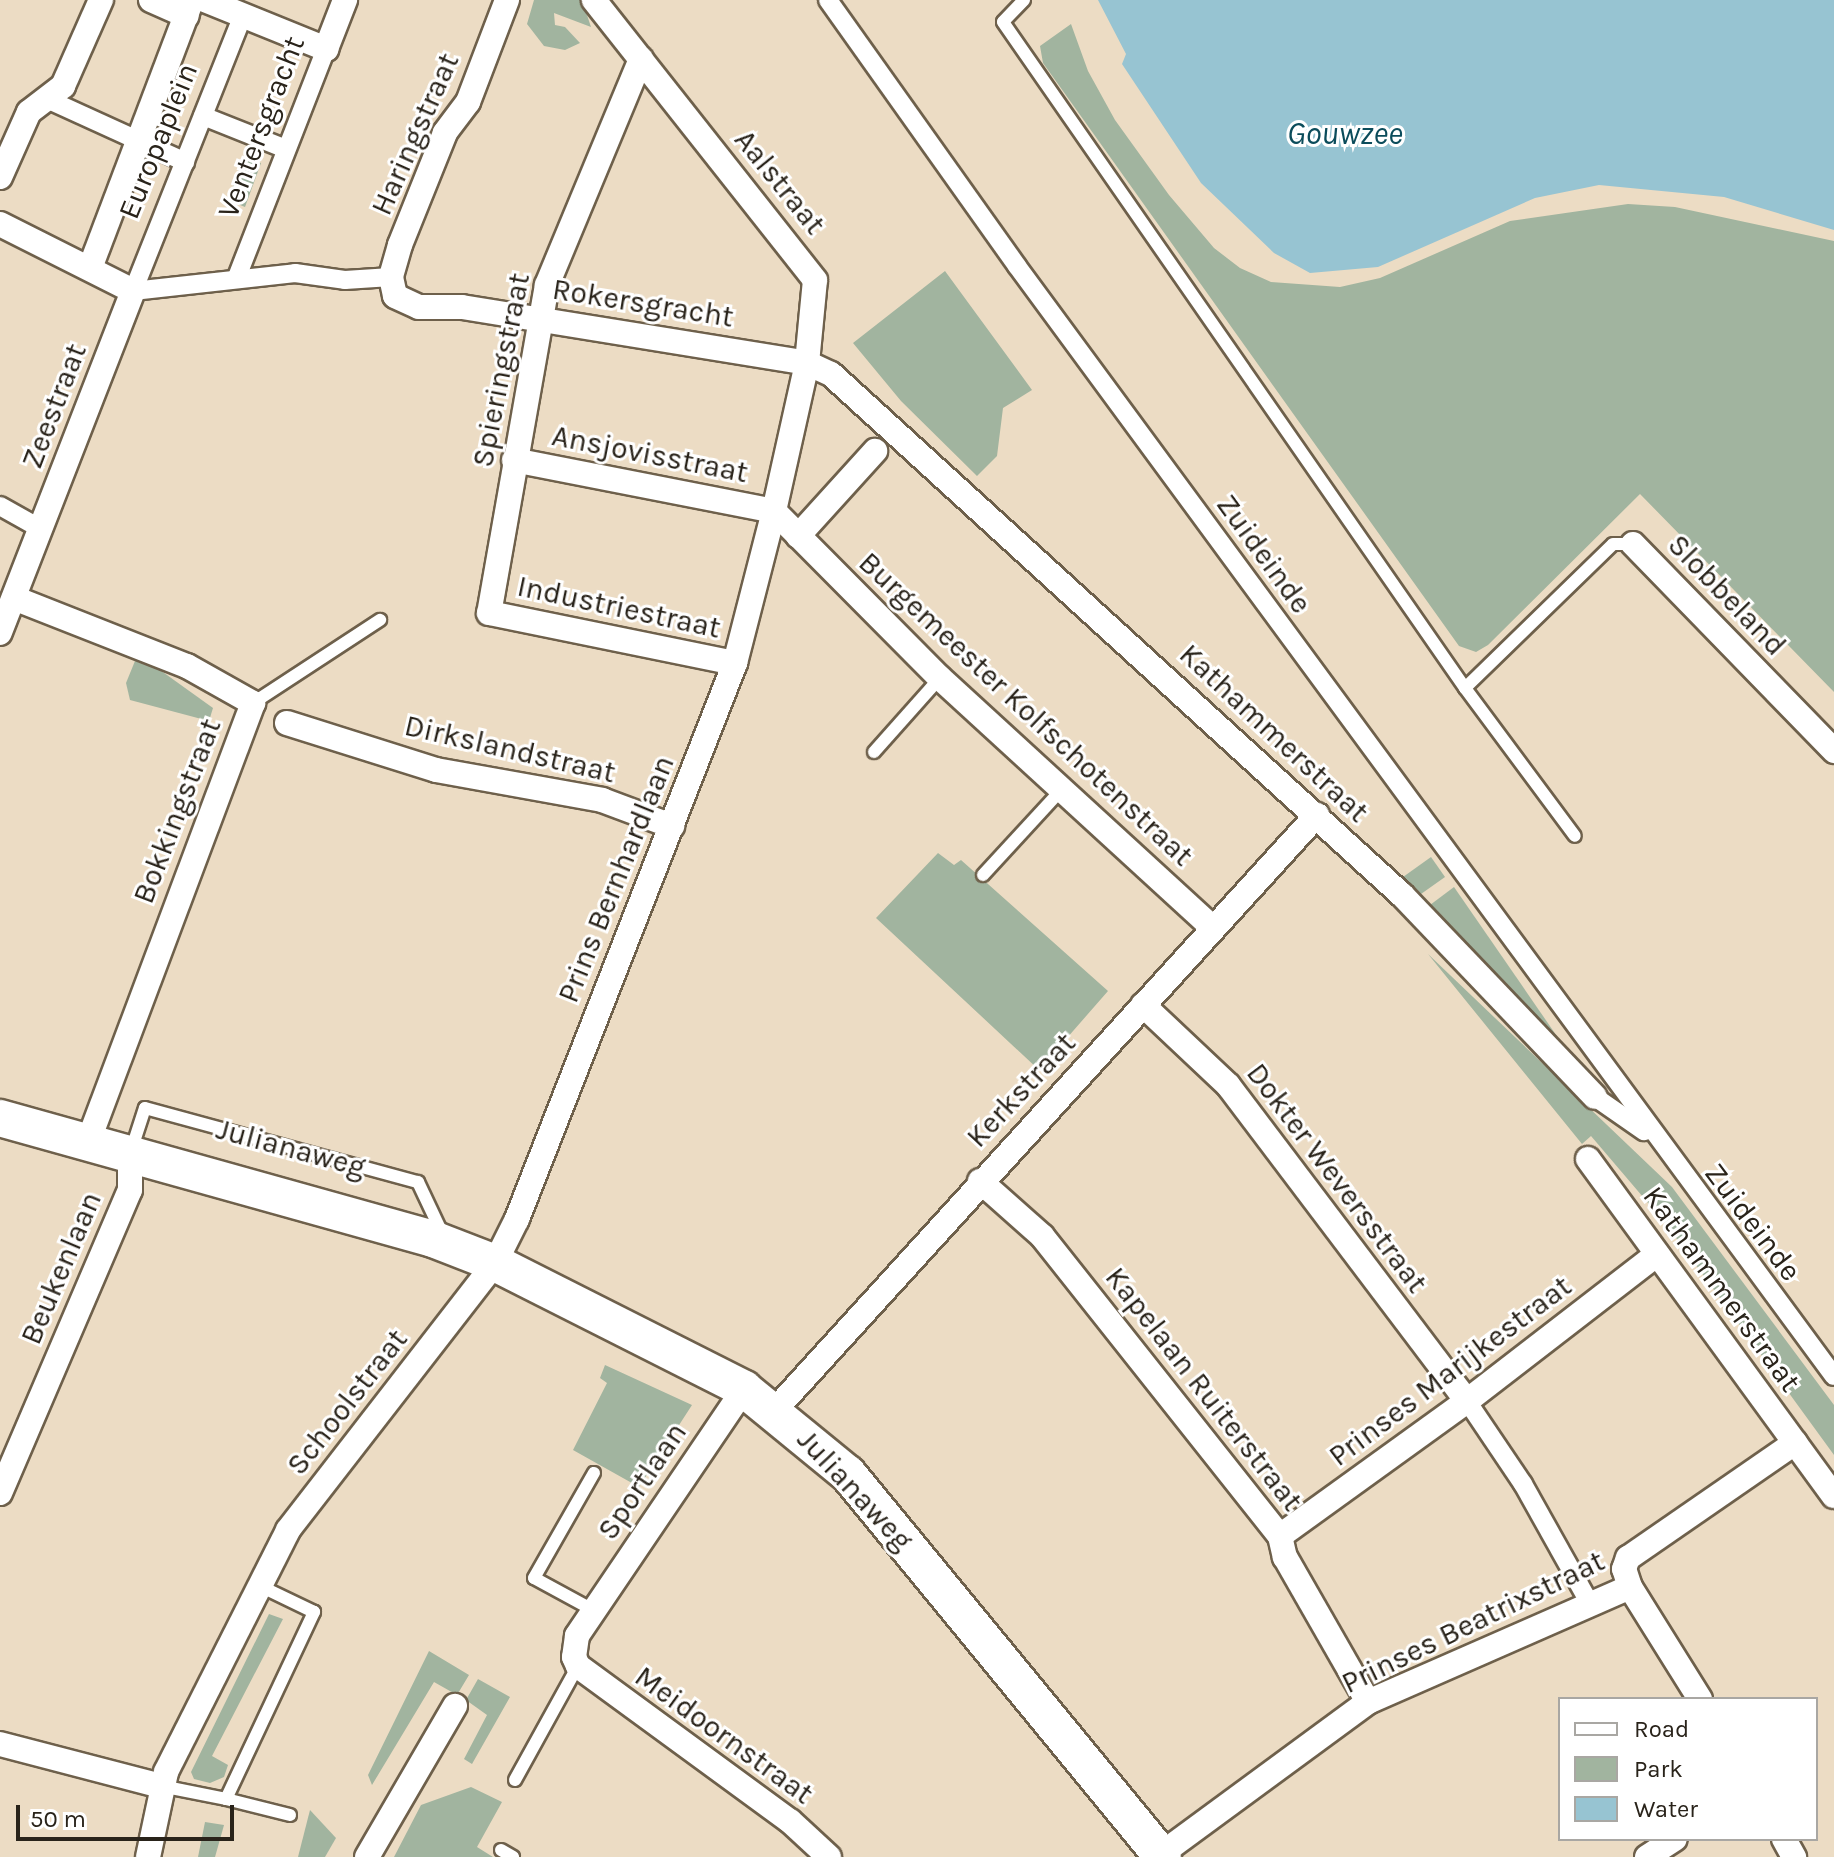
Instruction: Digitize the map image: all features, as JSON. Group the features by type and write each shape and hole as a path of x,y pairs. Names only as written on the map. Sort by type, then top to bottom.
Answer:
{"main road":[{"name":"Julianaweg","path":"0,1118 448,1245 485,1276 744,1389 775,1410 848,1474 1162,1856"}],"street":[{"path":"0,177 29,112 63,86 101,0"},
{"path":"151,0 243,15 326,49"},
{"name":"Ventersgracht","path":"237,277 345,0"},
{"name":"Haringstraat","path":"391,277 445,133 468,102 507,0"},
{"name":"Aalstraat","path":"594,0 811,271 817,289 807,363 774,511"},
{"name":"Zuideinde","path":"828,0 1657,1139 1834,1376"},
{"path":"90,268 195,5"},
{"name":"Europaplein","path":"133,291 243,15"},
{"name":"Spieringstraat","path":"489,613 547,285 641,59"},
{"path":"47,99 185,162"},
{"path":"203,116 286,149"},
{"path":"0,224 133,291 237,277 391,277"},
{"name":"Rokersgracht","path":"391,277 395,296 406,304 539,319 807,363"},
{"name":"Zeestraat","path":"0,633 133,291"},
{"name":"Kathammerstraat","path":"807,363 831,374 896,429 1317,815 1402,895 1595,1097"},
{"path":"798,536 875,451"},
{"name":"Ansjovisstraat","path":"514,460 774,511"},
{"path":"0,506 41,529"},
{"name":"Burgemeester Kolfschotenstraat","path":"774,511 940,678 1212,927"},
{"name":"Prins Bernhardlaan","path":"485,1276 517,1219 735,663 774,511"},
{"name":"Slobbeland","path":"1633,544 1834,751"},
{"name":"Bokkingstraat","path":"14,598 187,666 253,703 88,1143"},
{"name":"Industriestraat","path":"489,613 735,663"},
{"name":"Dirkslandstraat","path":"287,723 436,770 602,800 672,826"},
{"name":"Kerkstraat","path":"775,1410 980,1181 1317,815"},
{"name":"Dokter Weversstraat","path":"1143,1005 1228,1085 1467,1401"},
{"name":"Zuideinde","path":"1595,1097 1657,1139"},
{"name":"Beukenlaan","path":"0,1493 130,1190 130,1155"},
{"name":"Kathammerstraat","path":"1588,1159 1834,1496"},
{"name":"Kapelaan Ruiterstraat","path":"980,1181 1042,1236 1280,1536 1285,1557 1368,1702"},
{"name":"Prinses Marijkestraat","path":"1280,1536 1467,1401 1657,1254"},
{"name":"Schoolstraat","path":"148,1857 161,1786 258,1585 288,1530 485,1276"},
{"name":"Sportlaan","path":"578,1666 572,1646 593,1610 744,1389"},
{"path":"1467,1401 1523,1484 1590,1604"},
{"name":"Prinses Beatrixstraat","path":"1162,1856 1368,1702 1630,1587 1624,1569 1635,1550 1795,1443"},
{"path":"1630,1587 1699,1697"},
{"name":"Meidoornstraat","path":"578,1666 790,1821 829,1857"},
{"path":"367,1857 455,1706"},
{"path":"0,1744 161,1786"},
{"path":"1647,1857 1672,1841"}],"lane":[{"path":"1024,0 1003,22 1465,688 1575,836"},
{"name":"Slobbeland","path":"1465,688 1613,544 1633,544"},
{"path":"253,703 380,620"},
{"path":"874,752 940,678"},
{"path":"983,875 1062,789"},
{"name":"Julianaweg","path":"130,1155 145,1108 418,1182 448,1245"},
{"name":"Sportlaan","path":"593,1610 534,1578 594,1473"},
{"path":"226,1799 314,1612 258,1585"},
{"name":"Sportlaan","path":"515,1780 578,1666"},
{"path":"161,1786 290,1815"},
{"path":"501,1850 513,1857"}],"green space":[{"path":"534,0 582,0 591,27 554,13 555,25 565,27 580,43 565,50 544,46 527,24"},
{"path":"1071,24 1088,71 1115,120 1169,195 1214,248 1240,268 1271,282 1340,287 1380,278 1510,221 1628,204 1675,207 1834,241 1834,692 1640,494 1488,645 1476,652 1459,646 1043,63 1040,46"},
{"path":"243,157 261,163 245,207 228,200"},
{"path":"945,271 1032,390 1003,408 997,456 977,476 901,401 853,343"},
{"path":"135,661 160,670 213,708 209,721 130,700 126,683"},
{"path":"938,853 954,865 961,860 1108,991 1039,1070 876,918"},
{"path":"1431,857 1445,877 1421,894 1403,877"},
{"path":"1454,887 1563,1045 1560,1047 1426,908"},
{"path":"1428,954 1672,1187 1834,1405 1834,1455 1666,1224 1591,1136 1582,1144"},
{"path":"605,1365 692,1405 639,1487 573,1450 607,1383 600,1378"},
{"path":"269,1614 283,1619 212,1756 228,1765 224,1777 210,1783 194,1779 191,1772"},
{"path":"429,1651 469,1675 457,1695 434,1682 372,1785 368,1775"},
{"path":"478,1679 510,1697 472,1764 464,1759 487,1715 466,1700"},
{"path":"471,1787 502,1802 477,1847 493,1857 394,1857 421,1805"},
{"path":"310,1810 336,1838 325,1857 298,1857"},
{"path":"205,1822 224,1825 215,1857 198,1857"}],"water":[{"name":"Gouwzee","path":"1098,0 1834,0 1834,230 1724,197 1599,185 1535,198 1378,267 1310,273 1274,253 1201,183 1122,64 1126,54"}]}
